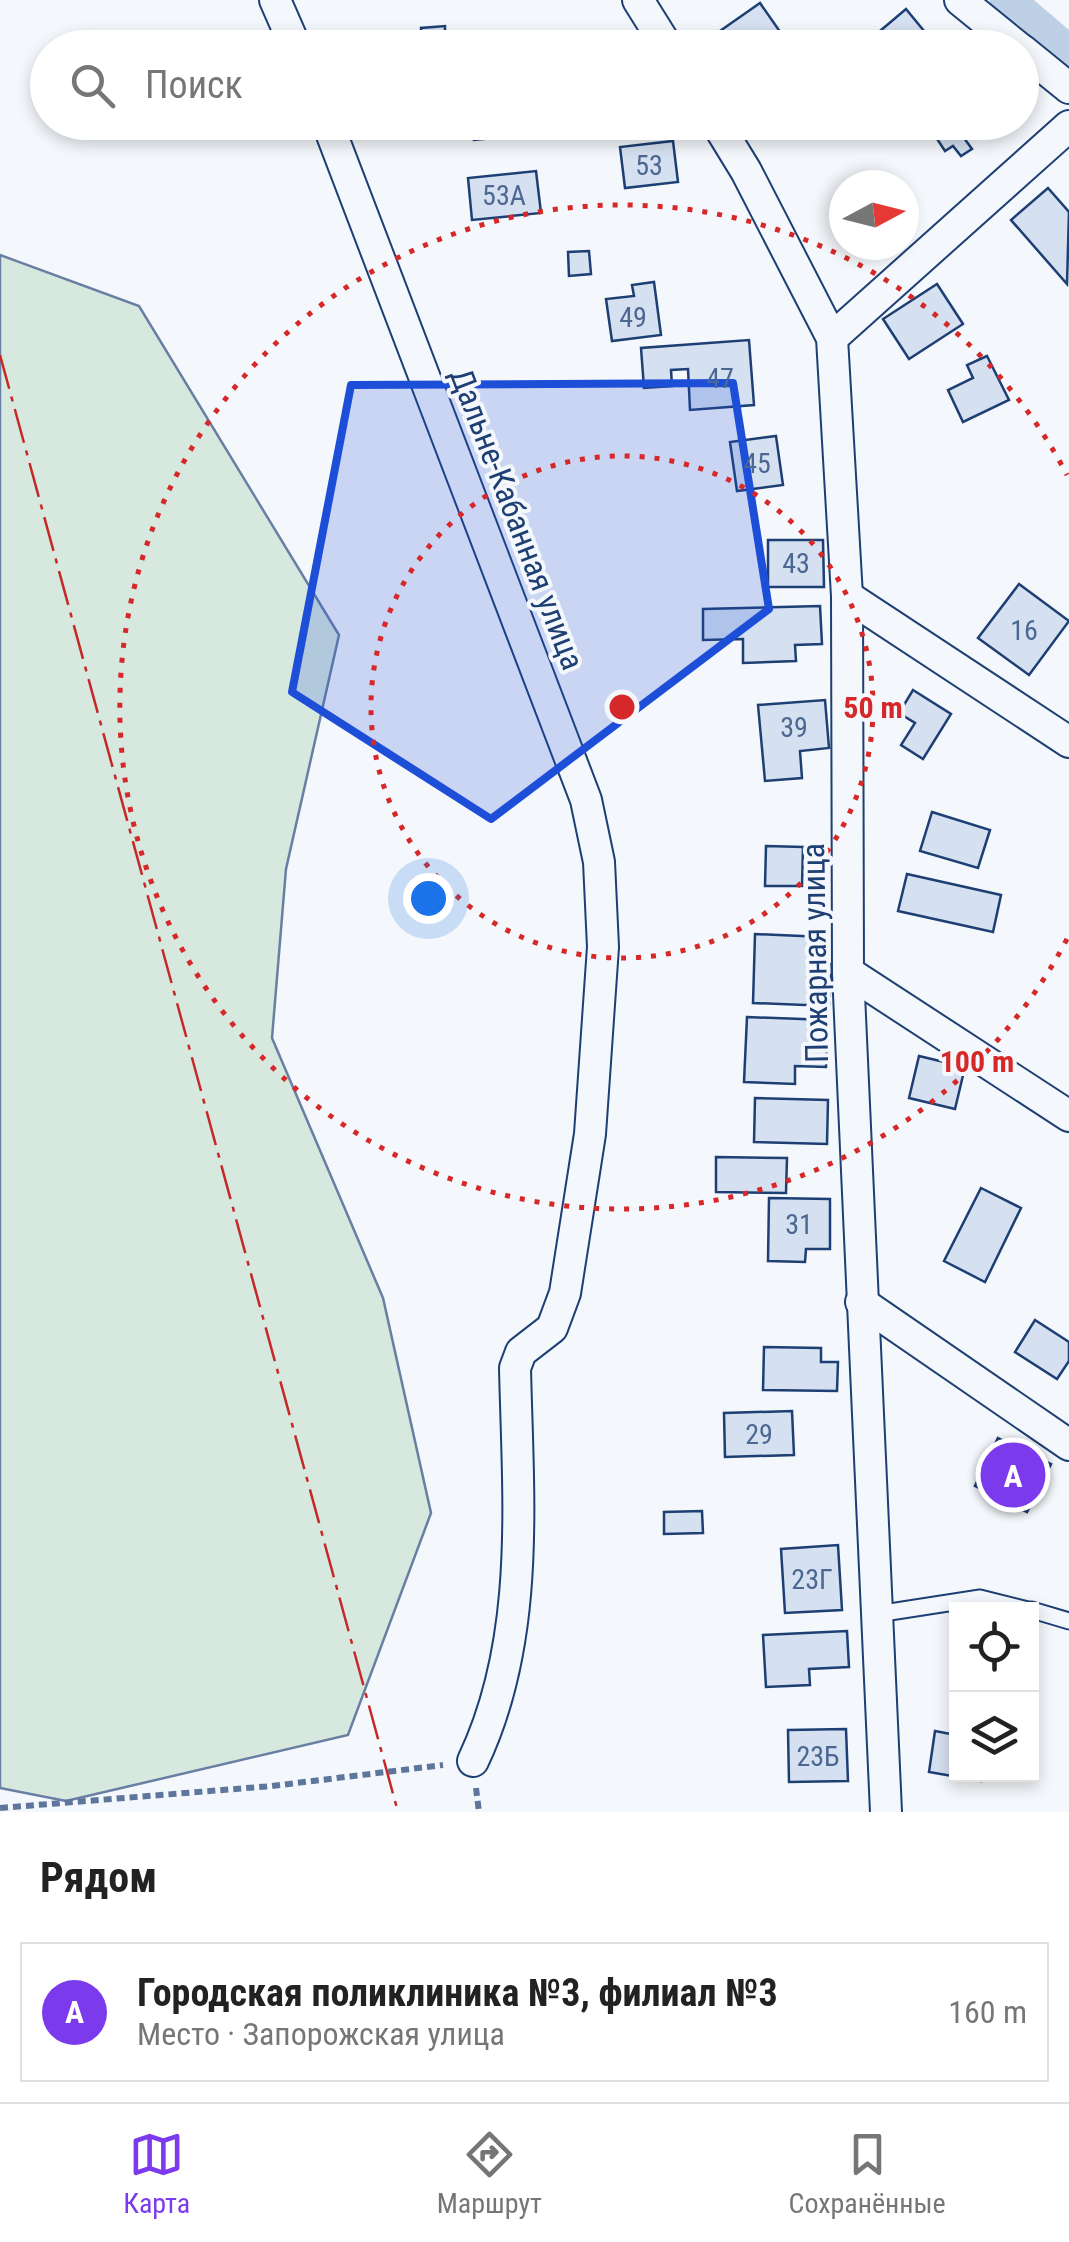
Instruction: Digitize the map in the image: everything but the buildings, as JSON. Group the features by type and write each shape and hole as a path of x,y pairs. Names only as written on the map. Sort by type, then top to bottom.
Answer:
{"street":[{"path":"276,0 288,30"},
{"path":"638,0 657,30"},
{"path":"960,0 997,30"},
{"path":"1039,64 1069,88"},
{"path":"832,338 1069,126"},
{"name":"Дальне-Кабанная улица","path":"334,140 586,800 599,862 603,947 590,1134 565,1293 552,1328 522,1352 515,1368 520,1571 496,1714 473,1761"},
{"name":"Пожарная улица","path":"727,140 832,338 847,596 848,972 886,1812"},
{"path":"847,596 1069,742"},
{"path":"848,972 1069,1116"},
{"path":"861,1302 1069,1445"}],"lane":[{"path":"954,1602 980,1598 997,1602"},
{"path":"876,1614 949,1603"},
{"path":"1039,1613 1069,1621"}],"path":[{"path":"0,1808 272,1786 473,1761"}],"highlighted area":[{"path":"733,383 769,609 491,819 292,692 351,385"}],"shaded area":[{"path":"0,255 139,306 339,635 286,869 272,1038 383,1298 431,1513 348,1735 66,1801 0,1788"}],"waterway":[{"path":"1007,0 1069,53"}],"power":[{"path":"0,355 398,1812"}],"place":[{"name":"Городская поликлиника №3, филиал №3","path":"1013,1475"}]}
